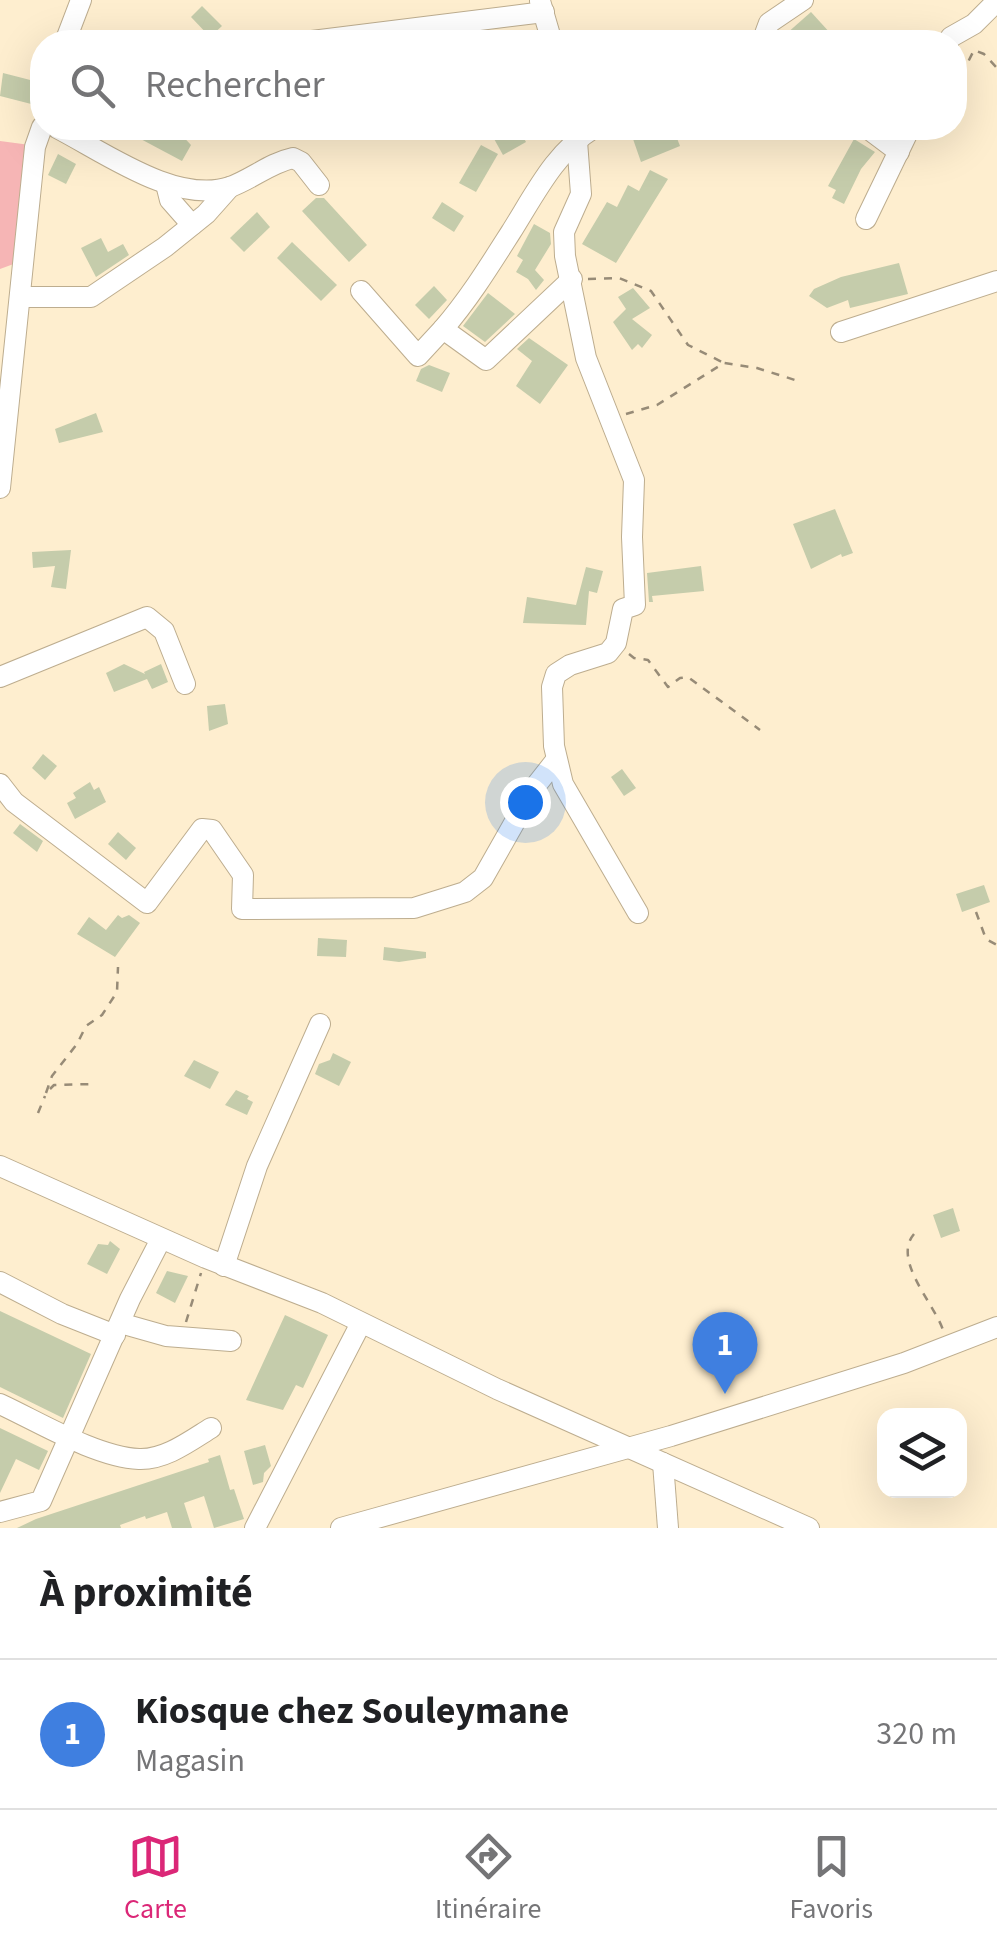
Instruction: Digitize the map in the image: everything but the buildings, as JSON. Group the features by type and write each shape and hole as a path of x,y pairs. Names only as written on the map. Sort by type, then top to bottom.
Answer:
{"street":[{"path":"70,30 81,0"},
{"path":"766,30 769,23 803,0"},
{"path":"962,30 997,1"},
{"path":"383,30 541,6 548,30"},
{"path":"0,488 37,140"},
{"path":"80,140 166,184 189,190 230,187"},
{"path":"362,290 418,356 461,308 540,182 575,140"},
{"path":"583,140 581,194 564,232 564,256 586,358 634,480 635,605 624,609 616,643 608,654 570,665 556,674 552,688 556,760 562,784 638,913"},
{"path":"884,140 900,152"},
{"path":"866,219 905,140"},
{"path":"21,297 91,297 192,225 230,187 293,158 319,185"},
{"path":"166,184 170,200 192,225"},
{"path":"0,272 22,263"},
{"path":"442,329 486,360 572,280"},
{"path":"841,332 997,281"},
{"path":"0,678 147,617 164,631 185,684"},
{"path":"0,784 14,802 147,903 202,830 212,830 243,875 242,909 414,908 465,892 483,878 534,788 556,760"},
{"path":"215,1262 320,1024"},
{"path":"0,1166 160,1239 322,1304 627,1448 809,1528"},
{"path":"0,1512 40,1501 160,1239"},
{"path":"0,1282 62,1314 118,1329 231,1341"},
{"path":"255,1528 361,1323"},
{"path":"341,1528 627,1448 904,1363 997,1328"},
{"path":"0,1404 109,1452 141,1459 177,1449 211,1428"},
{"path":"663,1463 668,1528"}],"path":[{"path":"967,62 974,50 984,54 997,68"},
{"path":"572,280 619,278 650,291 688,344 724,363 795,380"},
{"path":"610,418 657,405 724,363"},
{"path":"616,643 634,658 648,660 668,688 688,677 760,730"},
{"path":"976,912 986,939 997,945"},
{"path":"38,1113 52,1076 86,1026 102,1015 118,992 118,967"},
{"path":"46,1093 54,1085 94,1084"},
{"path":"914,1234 906,1249 909,1266 923,1295 938,1314 949,1345"},
{"path":"181,1338 215,1262"}],"shaded area":[{"path":"0,141 30,145 19,262 0,269"}],"place":[{"name":"Kiosque chez Souleymane","path":"725,1394"}]}
